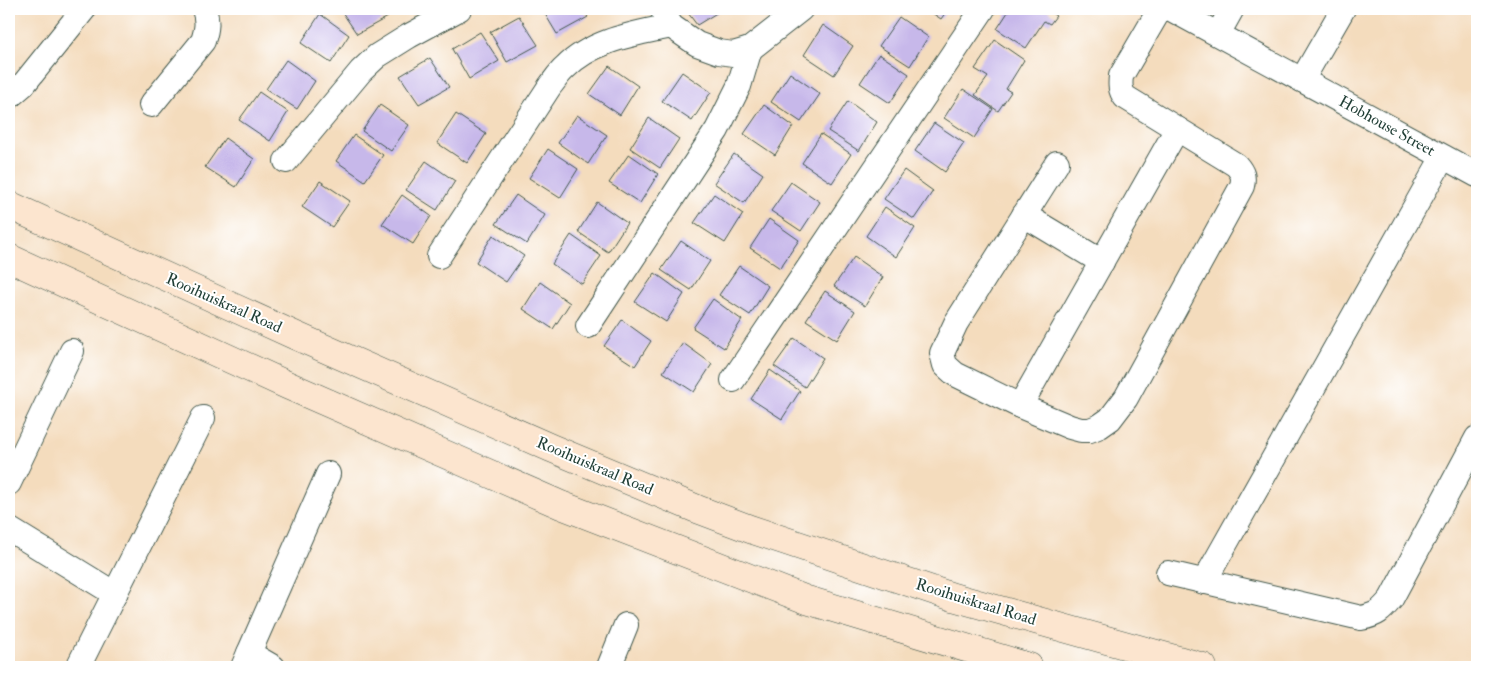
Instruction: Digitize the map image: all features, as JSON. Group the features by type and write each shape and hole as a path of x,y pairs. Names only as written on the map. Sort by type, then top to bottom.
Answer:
{"main road":[{"name":"Rooihuiskraal Road","path":"9,205 294,335 542,445 715,516 953,597 1203,667"},
{"path":"9,258 287,385 560,505 807,600 1029,667"}],"street":[{"path":"9,97 23,85 84,9"},
{"path":"151,105 203,41 207,30 207,18 204,9"},
{"path":"286,161 361,71 377,56 458,9"},
{"path":"439,256 550,86 565,67 582,55 601,44 667,17 697,44 719,52 733,54 750,49 800,9"},
{"path":"733,380 984,9"},
{"path":"1057,163 956,323 942,353 945,365 955,374 1020,406 1070,427 1090,430 1110,419 1126,398 1242,186 1244,178 1242,171 1236,165 1125,97 1120,85 1121,76 1160,9"},
{"name":"Hobhouse Street","path":"1171,9 1443,157 1475,169"},
{"path":"1218,34 1232,9"},
{"path":"1302,80 1343,9"},
{"path":"588,326 717,130 740,86 750,49"},
{"path":"1020,406 1178,129"},
{"path":"1204,582 1443,157"},
{"path":"1024,215 1102,262"},
{"path":"10,478 72,351"},
{"path":"78,667 203,418"},
{"path":"1168,573 1362,618 1375,615 1391,599 1477,438"},
{"path":"273,667 246,660 328,474"},
{"path":"9,529 115,594"},
{"path":"609,667 626,624"}],"building":[{"path":"340,9 383,9 388,17 357,34"},
{"path":"542,9 582,9 588,17 557,34"},
{"path":"685,9 723,9 697,25"},
{"path":"926,9 948,9 941,19"},
{"path":"1010,9 1046,9 1056,16 1050,24 1044,21 1026,48 997,29"},
{"path":"320,14 349,35 331,63 301,43"},
{"path":"519,16 538,45 507,62 490,32"},
{"path":"899,17 928,37 910,66 879,46"},
{"path":"823,25 853,46 834,75 804,55"},
{"path":"480,32 499,61 469,79 452,49"},
{"path":"995,40 1024,60 1006,89 1011,92 998,111 975,95 988,77 975,69"},
{"path":"879,54 909,74 890,103 860,83"},
{"path":"430,58 449,87 419,104 400,76"},
{"path":"286,60 315,81 297,109 266,89"},
{"path":"609,66 638,86 620,115 589,94"},
{"path":"682,72 711,92 692,121 662,101"},
{"path":"790,73 820,94 801,122 771,102"},
{"path":"963,89 993,109 974,138 944,118"},
{"path":"259,92 288,112 270,141 239,120"},
{"path":"848,101 877,122 859,151 828,131"},
{"path":"380,105 409,125 391,151 362,131"},
{"path":"764,105 793,126 775,155 744,134"},
{"path":"456,114 486,134 467,163 437,143"},
{"path":"577,115 607,135 588,164 558,143"},
{"path":"649,118 679,139 660,168 630,148"},
{"path":"934,123 964,143 945,172 915,151"},
{"path":"821,134 851,154 832,183 802,163"},
{"path":"354,135 383,155 365,181 336,161"},
{"path":"225,138 254,159 236,187 205,167"},
{"path":"548,149 578,169 560,198 529,178"},
{"path":"629,154 658,174 640,203 609,183"},
{"path":"734,154 763,174 744,203 714,183"},
{"path":"426,161 455,181 437,210 406,190"},
{"path":"904,170 933,191 914,219 884,199"},
{"path":"320,181 350,201 332,227 302,207"},
{"path":"791,182 820,202 801,231 771,211"},
{"path":"714,194 743,214 725,243 694,223"},
{"path":"402,195 431,216 413,244 382,224"},
{"path":"516,195 545,215 527,244 496,224"},
{"path":"597,202 627,223 608,252 578,232"},
{"path":"885,207 915,228 896,257 866,236"},
{"path":"769,219 799,240 780,268 750,248"},
{"path":"493,235 524,256 506,282 476,262"},
{"path":"571,235 601,256 582,284 552,264"},
{"path":"681,241 710,261 691,290 661,270"},
{"path":"854,257 883,277 865,306 834,286"},
{"path":"739,266 768,286 750,315 719,295"},
{"path":"655,273 684,294 666,322 635,302"},
{"path":"540,282 570,303 553,329 523,309"},
{"path":"825,291 855,311 837,340 806,320"},
{"path":"713,299 742,320 724,348 693,328"},
{"path":"622,320 651,341 635,366 604,346"},
{"path":"794,338 823,358 805,387 774,366"},
{"path":"683,343 712,364 694,392 663,372"},
{"path":"770,370 800,391 782,419 751,399"}]}
